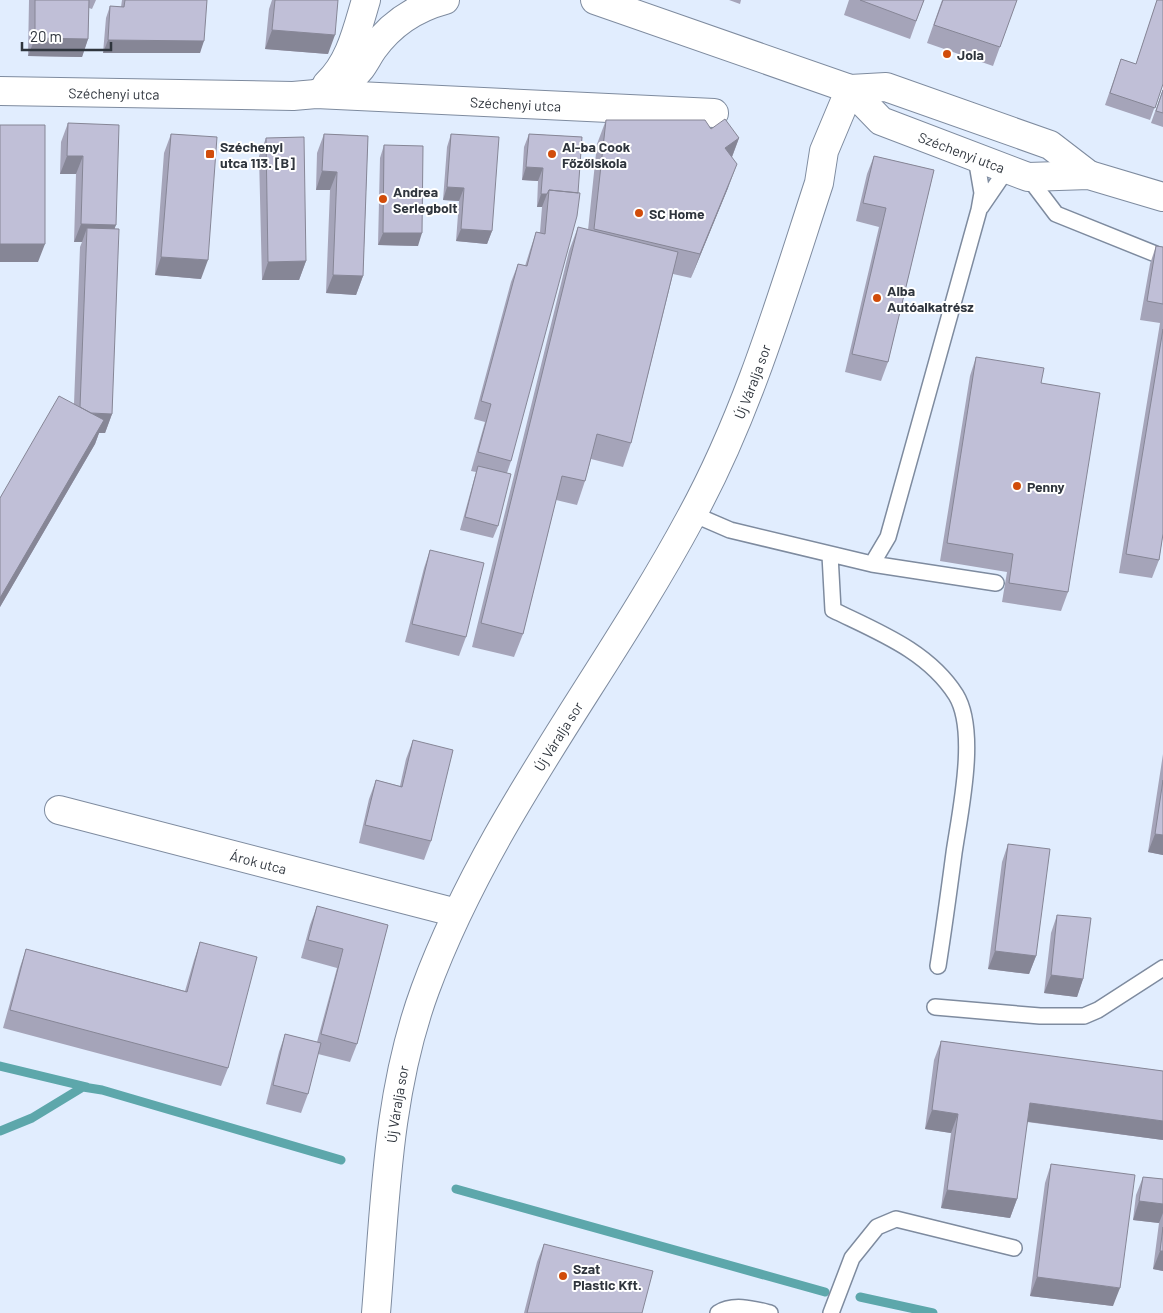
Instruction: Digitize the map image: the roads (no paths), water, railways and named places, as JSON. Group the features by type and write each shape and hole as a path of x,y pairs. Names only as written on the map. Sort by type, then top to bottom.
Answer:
{"street":[{"path":"316,94 340,72 356,36 366,0"},
{"name":"Széchenyi utca","path":"316,94 352,77 394,25 426,5 445,0"},
{"name":"Széchenyi utca","path":"595,0 850,89 886,87 1050,144 1089,175"},
{"name":"Széchenyi utca","path":"850,89 881,121 1017,173 1089,175 1163,197"},
{"name":"Új Váralja sor","path":"376,1313 391,1137 401,1072 424,992 457,912 488,853 539,763 643,602 693,514 752,382 819,183 835,154 850,89"},
{"name":"Széchenyi utca","path":"0,91 292,96 316,94 714,113"},
{"name":"Árok utca","path":"59,810 457,912"}],"lane":[{"path":"872,564 888,537 979,210 982,193 976,158"},
{"path":"979,210 998,179 1017,173 1056,214 1163,256"},
{"path":"693,514 730,530 830,555 872,564 996,583"},
{"path":"830,555 833,610 905,645 926,662 941,676 957,697 965,725 966,767 938,966"},
{"path":"935,1008 1040,1016 1084,1016 1098,1010 1163,968"},
{"path":"831,1313 852,1258 877,1227 896,1219 1014,1248"},
{"path":"718,1313 722,1310 747,1307 770,1313"}],"waterway":[{"path":"0,1066 87,1087"},
{"path":"0,1131 32,1118 83,1087 102,1090 341,1160"},
{"path":"456,1189 825,1292"},
{"path":"860,1297 933,1313"}],"place":[{"name":"Jola","path":"947,54"},
{"name":"Széchenyi utca 113. [B]","path":"210,154"},
{"name":"Al-ba Cook Főzőiskola","path":"552,154"},
{"name":"Andrea Serlegbolt","path":"383,199"},
{"name":"SC Home","path":"639,213"},
{"name":"Alba Autóalkatrész","path":"877,298"},
{"name":"Penny","path":"1017,486"},
{"name":"Szat Plastic Kft.","path":"563,1276"}]}
